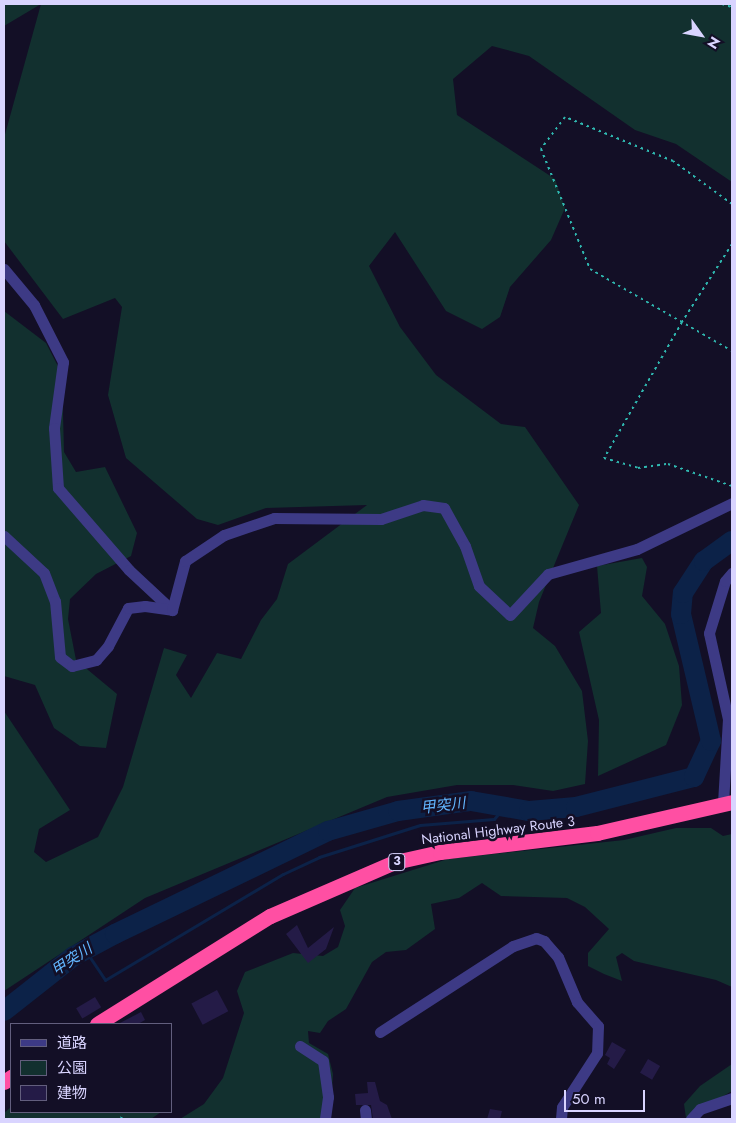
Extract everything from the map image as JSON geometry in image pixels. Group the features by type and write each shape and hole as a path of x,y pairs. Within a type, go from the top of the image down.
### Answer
{"highway":[{"name":"National Highway Route 3","path":"99,1023 270,916 395,862 440,852 597,833 728,802"}],"street":[{"path":"4,269 34,306 63,362 54,428 58,488 129,570 172,610"},
{"path":"172,610 185,561 224,535 274,518 381,519 423,505 444,508 465,546 479,586 510,615 548,574 637,549 732,503"},
{"path":"4,536 44,573 55,601 60,657 72,666 96,660 108,646 128,608 145,606 172,610"},
{"path":"728,802 728,719 709,633 725,581 732,573"},
{"path":"380,1032 512,946 536,938 544,941 558,957 577,1002 598,1026 597,1053 562,1108 561,1119"},
{"path":"300,1046 323,1061 328,1097 325,1119"},
{"path":"692,1119 700,1109 732,1098"}],"path":[{"path":"722,4 732,7"},
{"path":"732,204 673,161 566,117 540,149 590,269 732,351"},
{"path":"732,244 682,322 604,458 638,468 668,464 732,486"}],"green space":[{"path":"4,4 41,4 4,26"},
{"path":"41,4 732,4 732,182 676,144 635,130 529,56 492,46 453,79 457,115 555,179 565,208 551,240 510,287 500,317 482,329 446,311 395,232 369,266 400,327 436,375 501,424 525,427 579,505 539,602 533,628 555,646 582,691 588,741 585,784 553,791 513,785 457,785 387,797 145,898 4,991 4,711 70,810 39,829 34,852 46,862 98,837 123,787 164,648 187,655 176,675 191,698 217,653 241,659 261,620 277,599 288,564 367,505 266,508 218,525 197,519 126,458 108,395 122,307 115,298 63,319 4,241 4,138"},
{"path":"4,311 46,343 62,374 64,452 76,472 105,467 137,533 131,556 96,574 70,599 68,619 76,660 117,694 106,748 80,746 54,728 35,685 4,676"},
{"path":"642,558 647,567 642,596 665,624 679,666 682,705 666,745 598,776 599,720 579,632 601,613 597,566"},
{"path":"676,828 711,828 723,836 732,834 732,987 716,980 634,961 622,953 616,957 622,981 604,974 588,966 588,953 609,929 585,907 567,898 501,896 482,883 459,898 431,904 435,929 406,950 386,952 372,962 346,1009 328,1021 320,1033 308,1031 309,1043 328,1054 333,1074 330,1119 180,1119 204,1104 223,1078 244,1013 237,991 245,972 293,953 323,956 338,947 345,926 340,910 355,888 448,859 624,840"},
{"path":"732,1064 732,1091 686,1118 684,1104 700,1086"},
{"path":"10,1108 10,1113 160,1113 151,1119 4,1119 4,1113"}],"building":[{"path":"297,925 308,948 334,927 326,949 308,963 286,934"},
{"path":"217,990 228,1011 203,1025 191,1004"},
{"path":"95,997 101,1007 82,1019 76,1008"},
{"path":"141,1012 145,1020 140,1023 120,1023"},
{"path":"612,1042 626,1050 614,1069 607,1064 610,1058 605,1055"},
{"path":"648,1059 660,1066 652,1080 640,1073"},
{"path":"367,1082 375,1082 380,1101 387,1105 392,1119 373,1119 371,1105 356,1105 355,1094 368,1093"},
{"path":"490,1109 502,1111 500,1119 487,1119"}],"waterway":[{"name":"甲突川","path":"4,1011 74,956 115,934 328,831 398,811 471,801 529,811 576,807 694,777 711,741 681,614 683,593 704,561 732,541"},
{"path":"85,950 105,980 283,874 319,857 420,825 494,819 505,806"}]}
